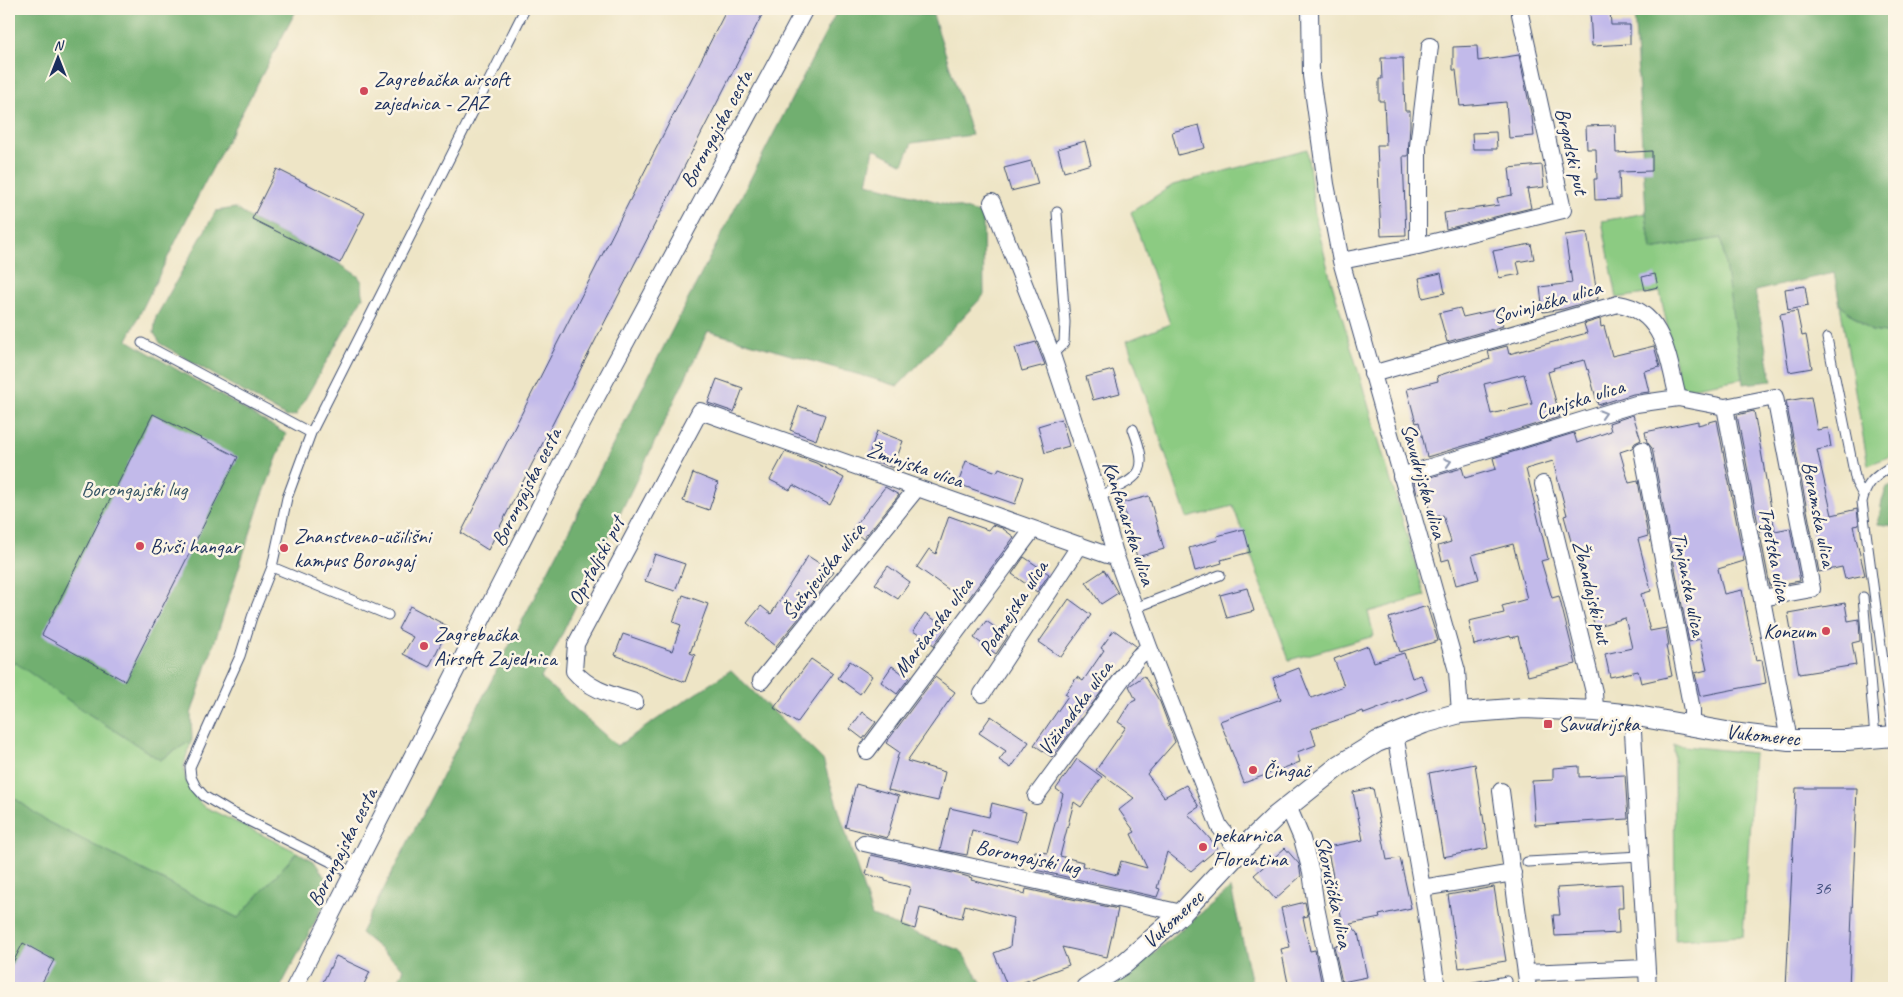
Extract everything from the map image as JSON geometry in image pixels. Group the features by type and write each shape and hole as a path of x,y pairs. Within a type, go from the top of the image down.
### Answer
{"street":[{"name":"Borongajska cesta","path":"294,988 574,439 805,9"},
{"name":"Savudrijska ulica","path":"1310,9 1311,76 1326,184 1341,261 1457,671 1460,713"},
{"name":"Brgodski put","path":"1418,246 1563,210 1520,14"},
{"path":"1341,261 1418,246 1418,146 1430,46"},
{"name":"Kanfanarska ulica","path":"992,202 1052,355 1099,497 1116,557 1135,608 1219,826 1239,852"},
{"name":"Sovinjačka ulica","path":"1372,374 1618,304 1628,305 1639,311 1652,321 1661,335 1678,398"},
{"name":"Cunjska ulica","path":"1401,476 1636,404 1678,398 1725,407 1775,397"},
{"name":"Beramska ulica","path":"1762,598 1812,589 1775,397"},
{"name":"Trgetska ulica","path":"1725,407 1789,740"},
{"name":"Žminjska ulica","path":"700,411 1116,557"},
{"name":"Oprtaljski put","path":"635,702 602,691 583,682 574,671 576,644 700,411"},
{"name":"Tinjanska ulica","path":"1642,450 1692,710 1692,726"},
{"name":"Žbandajski put","path":"1543,484 1594,692 1595,711"},
{"name":"Šušnjevička ulica","path":"761,681 918,488"},
{"name":"Marčanska ulica","path":"868,751 1034,529"},
{"name":"Podmejska ulica","path":"982,694 1080,545"},
{"name":"Vižinadska ulica","path":"1036,796 1138,657 1150,647"},
{"name":"Vukomerec","path":"1086,988 1125,963 1182,913 1239,852 1288,806 1340,765 1377,742 1424,723 1460,713 1524,708 1595,711 1632,715 1732,733 1789,740 1846,740 1887,736"},
{"path":"1632,715 1648,988"},
{"path":"1395,734 1422,888 1437,988"},
{"path":"1500,791 1527,981 1646,968"},
{"name":"Skorušićka ulica","path":"1288,806 1302,839 1311,872 1316,907 1333,988"},
{"name":"Borongajski lug","path":"864,843 1182,913"},
{"path":"1422,888 1513,873"}],"lane":[{"path":"353,873 204,796 196,787 191,777 190,767 240,656 252,617 272,567 286,498 311,433 525,9"},
{"path":"1052,355 1064,343 1065,322 1057,212"},
{"path":"1827,338 1856,482 1863,495"},
{"path":"142,344 311,433"},
{"path":"1099,497 1130,481 1137,475 1142,464 1140,448 1133,429"},
{"path":"1887,736 1862,502 1865,489 1876,476 1894,464"},
{"path":"272,567 388,615"},
{"path":"1135,608 1220,575"},
{"path":"1863,598 1887,736"},
{"path":"1527,862 1641,856"},
{"path":"1469,988 1506,981"}],"green space":[{"name":"Borongajski lug","path":"9,9 297,9 201,190 127,340 286,434 260,503 191,714 192,740 160,760 78,707 16,663 9,664"},
{"path":"1634,9 1894,9 1894,334 1872,331 1840,305 1834,273 1755,291 1772,381 1743,384 1721,238 1651,250 1646,213"},
{"path":"837,11 933,15 972,135 912,143 903,164 874,149 867,183 983,214 984,295 898,386 708,331 541,678 617,746 731,670 823,760 872,916 961,951 985,988 395,988 404,969 361,933"},
{"path":"1307,149 1315,215 1329,273 1425,596 1368,612 1374,636 1289,660 1233,506 1187,518 1127,341 1170,324 1131,212 1173,185"},
{"path":"235,208 252,219 335,261 358,276 362,282 363,297 296,415 287,417 161,344 154,333 156,317 216,211"},
{"path":"1646,213 1651,250 1721,238 1745,378 1684,389 1680,387 1660,292 1617,298 1602,221"},
{"path":"1840,305 1871,331 1894,334 1894,455 1868,465"},
{"path":"1894,484 1894,526 1878,524 1882,500 1887,487"},
{"path":"16,662 78,707 160,760 192,740 185,760 185,778 196,798 203,806 297,852 238,918 46,821 9,794 9,664"},
{"path":"1674,745 1754,753 1743,936 1675,940"},
{"path":"9,794 46,821 238,918 297,852 314,861 326,879 327,899 280,988 9,988"},
{"path":"1231,888 1253,988 1110,988 1120,981"}],"building":[{"path":"727,9 765,9 488,550 461,533"},
{"path":"1610,10 1611,25 1630,25 1630,44 1592,46 1590,11"},
{"path":"1477,46 1478,61 1519,55 1534,136 1509,138 1506,102 1460,106 1456,70 1453,70 1453,47"},
{"path":"1381,58 1403,58 1405,111 1410,111 1408,156 1403,156 1406,235 1381,236 1377,145 1386,145 1384,101 1379,101 1379,79 1382,79"},
{"path":"1199,125 1205,148 1178,155 1172,132"},
{"path":"1615,125 1616,153 1652,151 1652,171 1619,172 1620,199 1595,200 1594,179 1597,179 1596,149 1587,149 1586,126"},
{"path":"1496,132 1497,149 1473,149 1472,133"},
{"path":"1085,141 1091,164 1064,172 1058,149"},
{"path":"1031,161 1038,184 1011,191 1004,168"},
{"path":"1542,165 1544,187 1527,189 1531,208 1446,229 1444,213 1499,205 1497,198 1512,195 1509,168"},
{"path":"277,169 365,213 340,263 252,219"},
{"path":"1587,232 1598,299 1563,309 1543,312 1540,287 1572,283 1565,235"},
{"path":"1531,244 1534,259 1517,262 1520,274 1499,278 1493,251"},
{"path":"1441,273 1445,293 1423,298 1419,278"},
{"path":"1655,274 1658,287 1645,290 1642,277"},
{"path":"1805,286 1808,306 1788,310 1785,289"},
{"path":"1460,308 1463,317 1499,309 1503,326 1447,342 1439,313"},
{"path":"1797,311 1802,336 1806,335 1812,368 1789,372 1780,314"},
{"path":"1600,319 1601,327 1604,326 1612,356 1654,346 1660,367 1644,371 1649,392 1633,394 1598,405 1584,360 1553,368 1554,370 1548,372 1560,417 1427,457 1419,422 1416,423 1407,389 1438,381 1437,376 1490,359 1488,351 1507,346 1509,354 1587,333 1584,324","holes":["1524,374 1532,404 1491,414 1484,384"]},
{"path":"1036,342 1045,365 1022,371 1015,348"},
{"path":"1113,370 1120,393 1093,400 1086,377"},
{"path":"717,379 743,388 734,412 708,403"},
{"path":"1811,397 1817,430 1828,428 1831,447 1817,450 1832,515 1857,509 1859,525 1853,526 1865,575 1845,579 1842,567 1819,572 1786,401"},
{"path":"799,406 825,415 816,440 790,430"},
{"path":"1754,411 1775,531 1790,528 1800,581 1770,586 1737,415"},
{"name":"Bivši hangar","path":"153,414 238,457 125,681 42,635"},
{"path":"1633,415 1641,440 1635,443 1632,448 1620,452 1629,483 1638,481 1648,536 1638,539 1651,591 1641,594 1650,631 1666,628 1669,646 1666,646 1672,676 1641,683 1638,671 1610,677 1605,654 1632,648 1625,618 1595,627 1564,516 1567,515 1553,461 1526,469 1548,559 1541,561 1552,598 1559,596 1576,664 1528,676 1518,636 1511,638 1510,636 1474,645 1469,621 1504,613 1502,606 1527,599 1513,544 1472,555 1479,579 1456,585 1449,559 1442,561 1438,546 1451,542 1443,515 1432,518 1424,491 1417,494 1414,482 1462,468 1465,478 1496,469 1493,458 1574,433 1577,443 1611,431 1609,423"},
{"path":"1061,419 1069,446 1045,453 1038,426"},
{"path":"1717,420 1744,561 1718,569 1724,594 1742,590 1756,661 1762,660 1766,683 1700,696 1695,673 1707,670 1700,639 1689,642 1652,448 1647,442 1645,432 1698,421 1698,425"},
{"path":"877,431 903,441 893,468 868,458"},
{"path":"785,452 816,463 844,478 830,505 793,485 790,490 770,480"},
{"path":"966,461 997,472 999,468 1024,477 1015,504 958,484"},
{"path":"693,473 718,483 709,510 683,501"},
{"path":"885,487 899,495 863,539 852,530"},
{"path":"1149,496 1164,549 1137,557 1122,503"},
{"path":"949,516 988,530 992,525 1002,528 1014,537 966,602 917,567 929,549 936,554"},
{"path":"1244,529 1250,552 1221,560 1222,563 1195,571 1189,548 1218,540 1217,536"},
{"path":"655,554 685,564 675,591 645,581"},
{"path":"808,556 833,572 819,594 776,646 747,623 761,606 771,614"},
{"path":"1024,557 1049,574 1037,592 1012,574"},
{"path":"888,566 910,582 898,599 875,584"},
{"path":"1104,570 1118,593 1101,604 1086,582"},
{"path":"1247,588 1254,611 1227,618 1220,595"},
{"path":"683,595 708,604 690,653 695,655 685,682 615,655 623,634 672,651 681,625 673,622"},
{"path":"1069,599 1091,615 1061,657 1039,642"},
{"name":"Konzum","path":"1845,603 1848,621 1859,619 1860,641 1852,643 1856,665 1799,674 1788,613"},
{"name":"Zagrebačka Airsoft Zajednica","path":"410,606 449,627 429,667 403,654 413,637 398,629"},
{"path":"1427,606 1438,641 1400,652 1389,618"},
{"path":"925,613 946,628 934,645 913,631"},
{"path":"986,621 1008,636 996,654 974,638"},
{"path":"1114,630 1136,646 1052,757 1034,745 1068,696 1065,694 1077,677 1083,681 1104,650 1101,648"},
{"path":"1368,646 1374,662 1404,653 1412,678 1421,675 1427,690 1364,714 1363,711 1311,729 1316,745 1297,752 1300,762 1244,783 1220,721 1281,699 1273,678 1299,668 1311,698 1344,686 1334,659"},
{"path":"811,659 833,674 797,723 774,708"},
{"path":"850,661 872,676 860,694 838,678"},
{"path":"892,666 909,678 897,694 881,682"},
{"path":"1144,676 1160,702 1175,742 1147,774 1164,797 1186,785 1199,807 1188,814 1218,848 1191,871 1167,852 1157,888 1160,889 1157,897 1031,869 1035,851 1047,853 1063,794 1056,789 1077,759 1102,777 1081,807 1074,802 1060,856 1083,862 1082,866 1117,875 1121,861 1147,868 1131,834 1135,832 1119,810 1134,798 1096,770 1126,727 1118,722 1130,703 1136,700 1129,686"},
{"path":"935,677 955,692 907,761 945,772 938,801 888,790 899,752 886,743"},
{"path":"862,712 876,722 863,739 850,729"},
{"path":"991,716 1029,742 1011,768 999,760 1006,751 979,733"},
{"path":"1475,764 1488,848 1443,857 1429,773"},
{"path":"1579,766 1579,777 1625,775 1628,819 1535,825 1532,781 1553,780 1553,768"},
{"path":"856,784 899,796 887,838 845,827"},
{"path":"1373,788 1387,860 1400,858 1411,908 1379,915 1380,918 1350,924 1358,933 1367,977 1342,982 1334,946 1347,944 1327,847 1363,840 1353,792"},
{"path":"1796,788 1857,788 1849,988 1786,988"},
{"path":"992,803 1026,812 1018,842 972,830 967,855 940,850 950,808 989,817"},
{"path":"1285,848 1299,864 1301,876 1275,899 1254,875"},
{"path":"871,855 962,875 972,878 971,880 1025,894 1026,889 1118,909 1107,957 1062,947 1069,965 1008,988 994,953 1010,947 1013,918 965,905 962,918 920,908 915,929 902,925 910,887 866,874"},
{"path":"1622,884 1623,908 1618,908 1619,933 1555,936 1553,915 1560,915 1557,888"},
{"path":"1494,887 1506,961 1459,968 1448,895"},
{"path":"1305,902 1308,916 1303,917 1310,951 1315,950 1322,986 1318,988 1289,988 1281,949 1290,947 1281,908"},
{"path":"23,943 54,960 39,988 9,988 9,970"},
{"path":"336,956 370,972 362,988 320,988"}],"place":[{"name":"Zagrebačka airsoft zajednica - ZAZ","path":"364,91"},
{"name":"Bivši hangar","path":"140,546"},
{"name":"Znanstveno-učilišni kampus Borongaj","path":"284,548"},
{"name":"Konzum","path":"1826,631"},
{"name":"Zagrebačka Airsoft Zajednica","path":"424,646"},
{"name":"Savudrijska","path":"1548,724"},
{"name":"Čingač","path":"1253,770"},
{"name":"pekarnica Florentina","path":"1203,847"}]}
